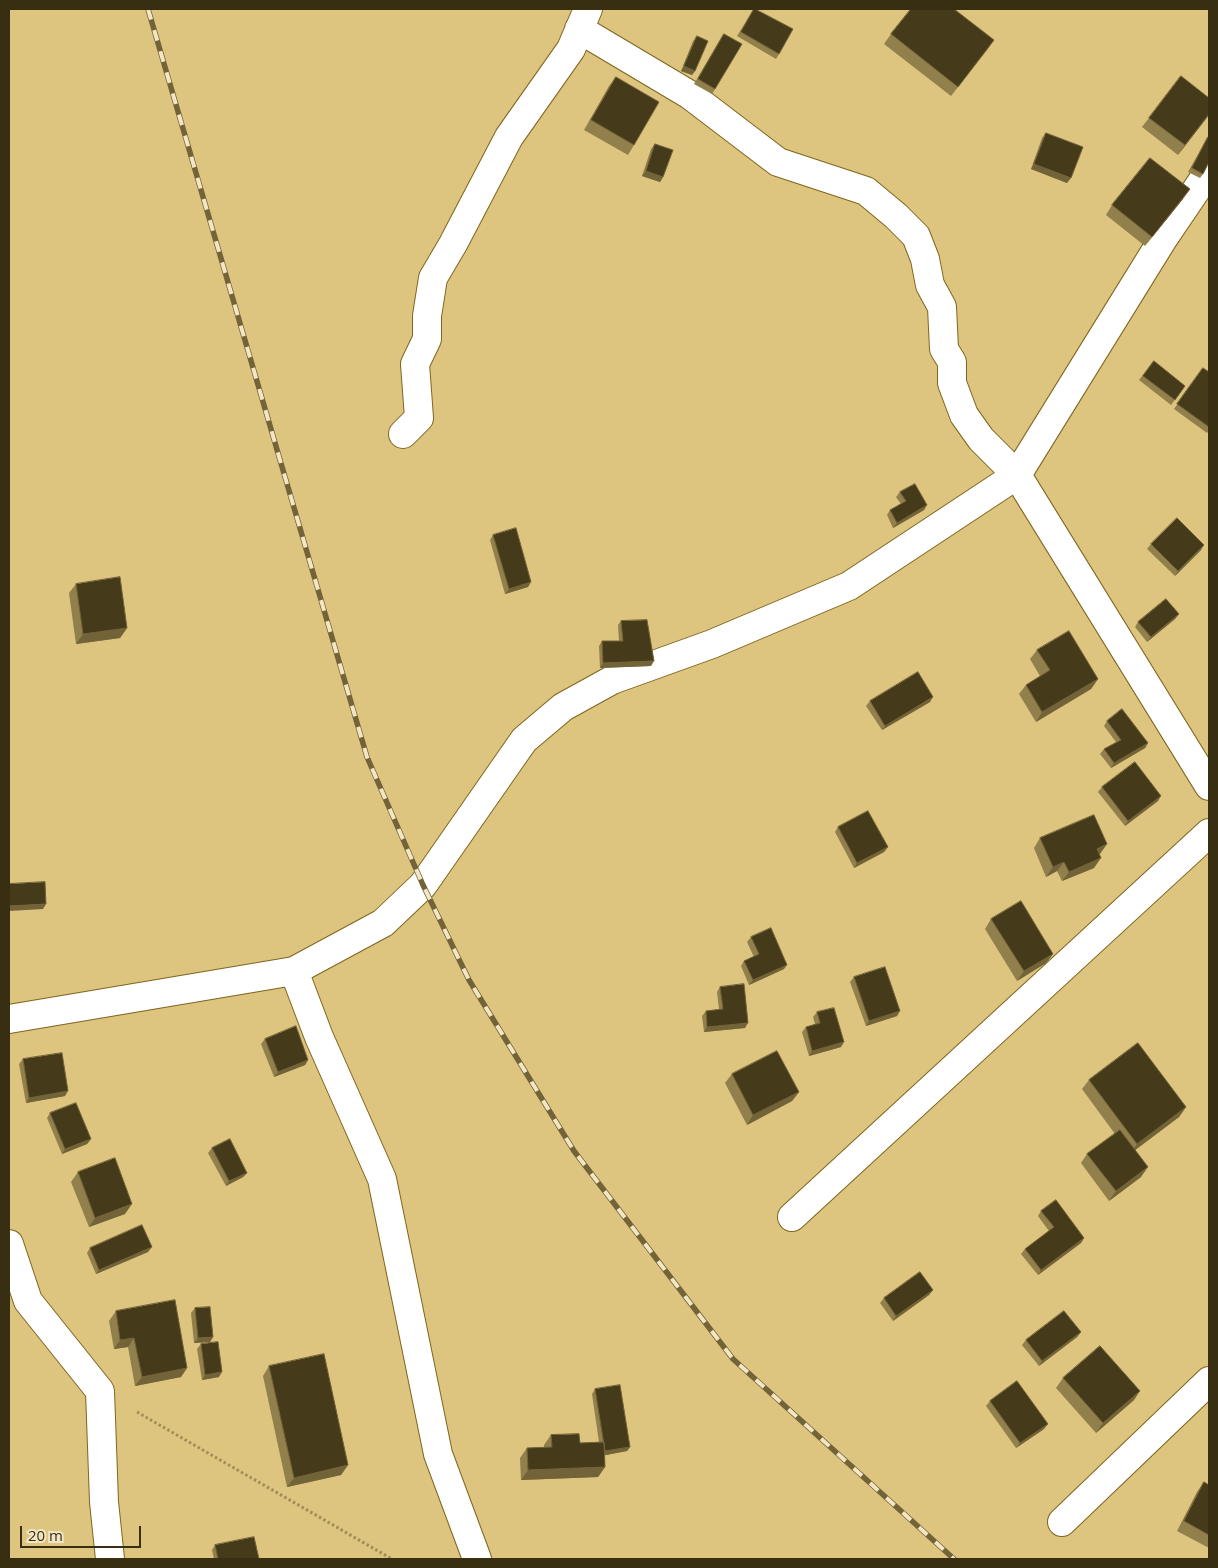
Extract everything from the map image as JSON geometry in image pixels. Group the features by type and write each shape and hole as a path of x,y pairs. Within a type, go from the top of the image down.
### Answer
{"street":[{"path":"403,434 419,418 415,364 426,339 426,316 432,278 453,244 509,137 571,48 584,19 690,95 778,162 866,191 916,236 930,285 942,307 944,349 952,362 952,383 964,415 981,439 1017,475 1209,786"},
{"path":"9,1020 294,972 383,923 423,885 524,740 563,707 612,680 712,644 849,586 1017,475 1163,239 1209,171"},
{"path":"792,1216 1209,833"},
{"path":"294,972 319,1038 382,1179 438,1454 476,1559"},
{"path":"9,1244 28,1301 100,1391 104,1502 110,1559"},
{"path":"1062,1522 1206,1390"}],"path":[{"path":"100,1391 392,1559"}],"building":[{"path":"754,9 793,29 779,54 741,32"},
{"path":"911,9 954,9 994,40 958,87 891,34"},
{"path":"724,34 742,44 715,89 698,79"},
{"path":"697,36 708,41 695,71 684,66"},
{"path":"1181,76 1209,98 1209,114 1185,145 1149,118"},
{"path":"616,77 659,102 634,145 591,120"},
{"path":"1046,133 1083,147 1071,178 1034,164"},
{"path":"1208,137 1209,162 1203,174 1192,168"},
{"path":"655,144 673,150 663,177 646,171"},
{"path":"1150,158 1190,189 1152,237 1112,205"},
{"path":"1154,361 1185,386 1175,400 1143,376"},
{"path":"1203,368 1209,372 1209,427 1177,404"},
{"path":"915,484 927,505 897,523 890,510 906,501 900,492"},
{"path":"1177,518 1204,545 1178,571 1151,544"},
{"path":"516,528 531,582 509,589 493,535"},
{"path":"120,577 127,628 83,634 76,584"},
{"path":"1166,599 1179,614 1151,637 1138,622"},
{"path":"647,620 654,661 603,663 602,641 623,641 621,621"},
{"path":"1069,631 1098,679 1042,712 1026,685 1050,670 1037,650"},
{"path":"918,672 933,697 885,726 870,701"},
{"path":"1122,709 1148,743 1114,763 1104,749 1121,740 1107,721"},
{"path":"1135,762 1161,796 1128,821 1102,787"},
{"path":"868,811 888,847 857,863 838,827"},
{"path":"1094,815 1107,844 1097,849 1101,858 1069,872 1064,862 1053,867 1040,838"},
{"path":"45,882 46,904 9,906 9,884"},
{"path":"1021,901 1053,954 1024,971 991,919"},
{"path":"771,928 787,965 753,980 744,961 759,954 751,937"},
{"path":"885,967 900,1011 869,1021 854,977"},
{"path":"744,984 748,1023 707,1027 706,1011 723,1009 720,987"},
{"path":"834,1008 844,1042 812,1051 806,1027 820,1023 817,1012"},
{"path":"296,1026 308,1060 278,1072 265,1039"},
{"path":"1138,1043 1186,1107 1137,1144 1089,1080"},
{"path":"777,1051 799,1092 753,1115 732,1074"},
{"path":"62,1053 68,1091 29,1098 23,1059"},
{"path":"76,1103 91,1139 65,1149 50,1113"},
{"path":"1120,1130 1148,1167 1116,1191 1087,1154"},
{"path":"230,1139 247,1173 229,1181 212,1148"},
{"path":"115,1158 132,1204 95,1218 78,1172"},
{"path":"1056,1200 1084,1238 1041,1270 1025,1249 1054,1227 1041,1211"},
{"path":"142,1225 152,1247 99,1270 90,1248"},
{"path":"920,1272 933,1290 896,1316 884,1298"},
{"path":"175,1300 187,1368 142,1377 134,1338 120,1340 116,1311"},
{"path":"210,1307 213,1337 198,1338 195,1308"},
{"path":"1064,1311 1081,1332 1042,1361 1026,1340"},
{"path":"218,1342 222,1372 205,1375 201,1344"},
{"path":"1100,1346 1140,1391 1103,1423 1063,1378"},
{"path":"324,1354 348,1465 294,1478 269,1366"},
{"path":"1017,1381 1048,1424 1020,1443 990,1401"},
{"path":"620,1385 630,1447 605,1451 595,1389"},
{"path":"579,1434 580,1443 604,1442 605,1467 528,1470 527,1448 552,1447 551,1435"},
{"path":"1204,1482 1209,1485 1209,1535 1184,1521"},
{"path":"254,1537 259,1559 218,1559 215,1545"}],"railway":[{"path":"148,9 367,757 423,885 469,980 574,1151 733,1359 954,1559"}]}
